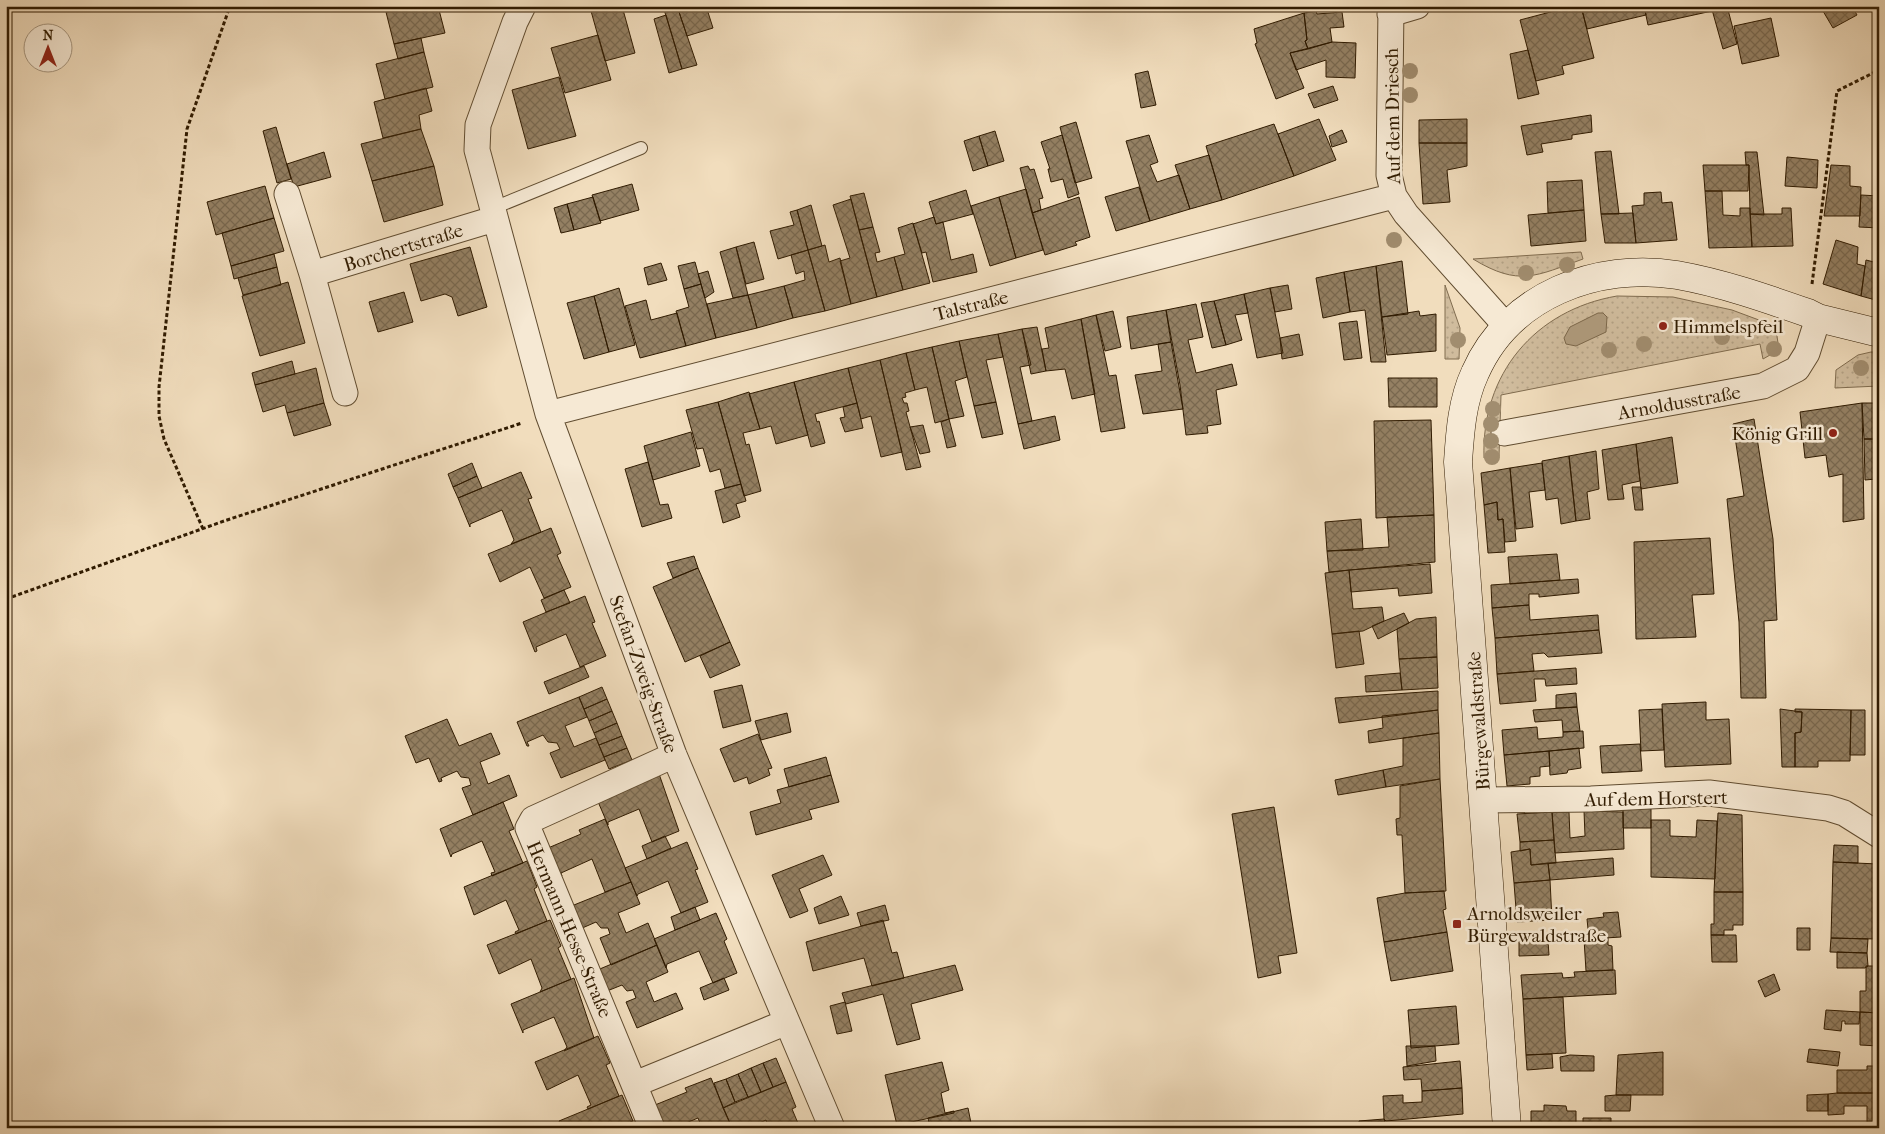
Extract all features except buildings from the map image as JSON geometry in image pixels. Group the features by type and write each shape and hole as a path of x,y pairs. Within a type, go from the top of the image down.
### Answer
{"main road":[{"path":"1506,326 1529,307 1559,288 1590,277 1614,272 1676,275 1740,290 1813,315 1879,333"},
{"name":"Bürgewaldstraße","path":"1506,326 1486,352 1475,374 1461,421 1458,462 1507,1128"}],"street":[{"name":"Stefan-Zweig-Straße","path":"523,6 515,22 478,124 477,150 548,414 674,755 832,1128"},
{"name":"Auf dem Driesch","path":"1417,6 1391,10 1389,175 1394,196 1406,214 1506,326"},
{"path":"287,194 312,274 345,393"},
{"name":"Talstraße","path":"548,414 1394,196"},
{"name":"Borchertstraße","path":"312,274 493,214"},
{"name":"Arnoldusstraße","path":"1504,433 1762,386 1796,369 1807,353 1813,315"},
{"name":"Hermann-Hesse-Straße","path":"652,1128 528,828 533,819 674,755"},
{"name":"Auf dem Horstert","path":"1484,800 1591,799 1709,793 1828,808 1844,814 1879,835"},
{"path":"635,1084 787,1022"}],"lane":[{"path":"493,214 642,148"}],"path":[{"path":"203,529 164,439 159,416 159,387 188,129 230,6"},
{"path":"1813,315 1837,92 1879,70"},
{"path":"6,599 203,529 548,414"}],"shaded area":[{"path":"1581,252 1583,259 1540,274 1528,276 1503,273 1473,259"},
{"path":"1445,285 1460,328 1459,359 1445,359"},
{"path":"1617,296 1673,297 1732,310 1767,323 1777,336 1778,343 1770,355 1763,359 1760,344 1501,395 1499,456 1484,458 1485,427 1492,399 1503,374 1519,351 1538,331 1561,315 1588,304"},
{"path":"1598,313 1603,313 1607,317 1606,332 1576,346 1566,344 1564,338 1570,327"},
{"path":"1879,352 1879,386 1835,388 1836,370 1858,355"}],"place":[{"name":"Himmelspfeil","path":"1663,326"},
{"name":"König Grill","path":"1833,433"},
{"name":"Arnoldsweiler Bürgewaldstraße","path":"1457,924"}]}
